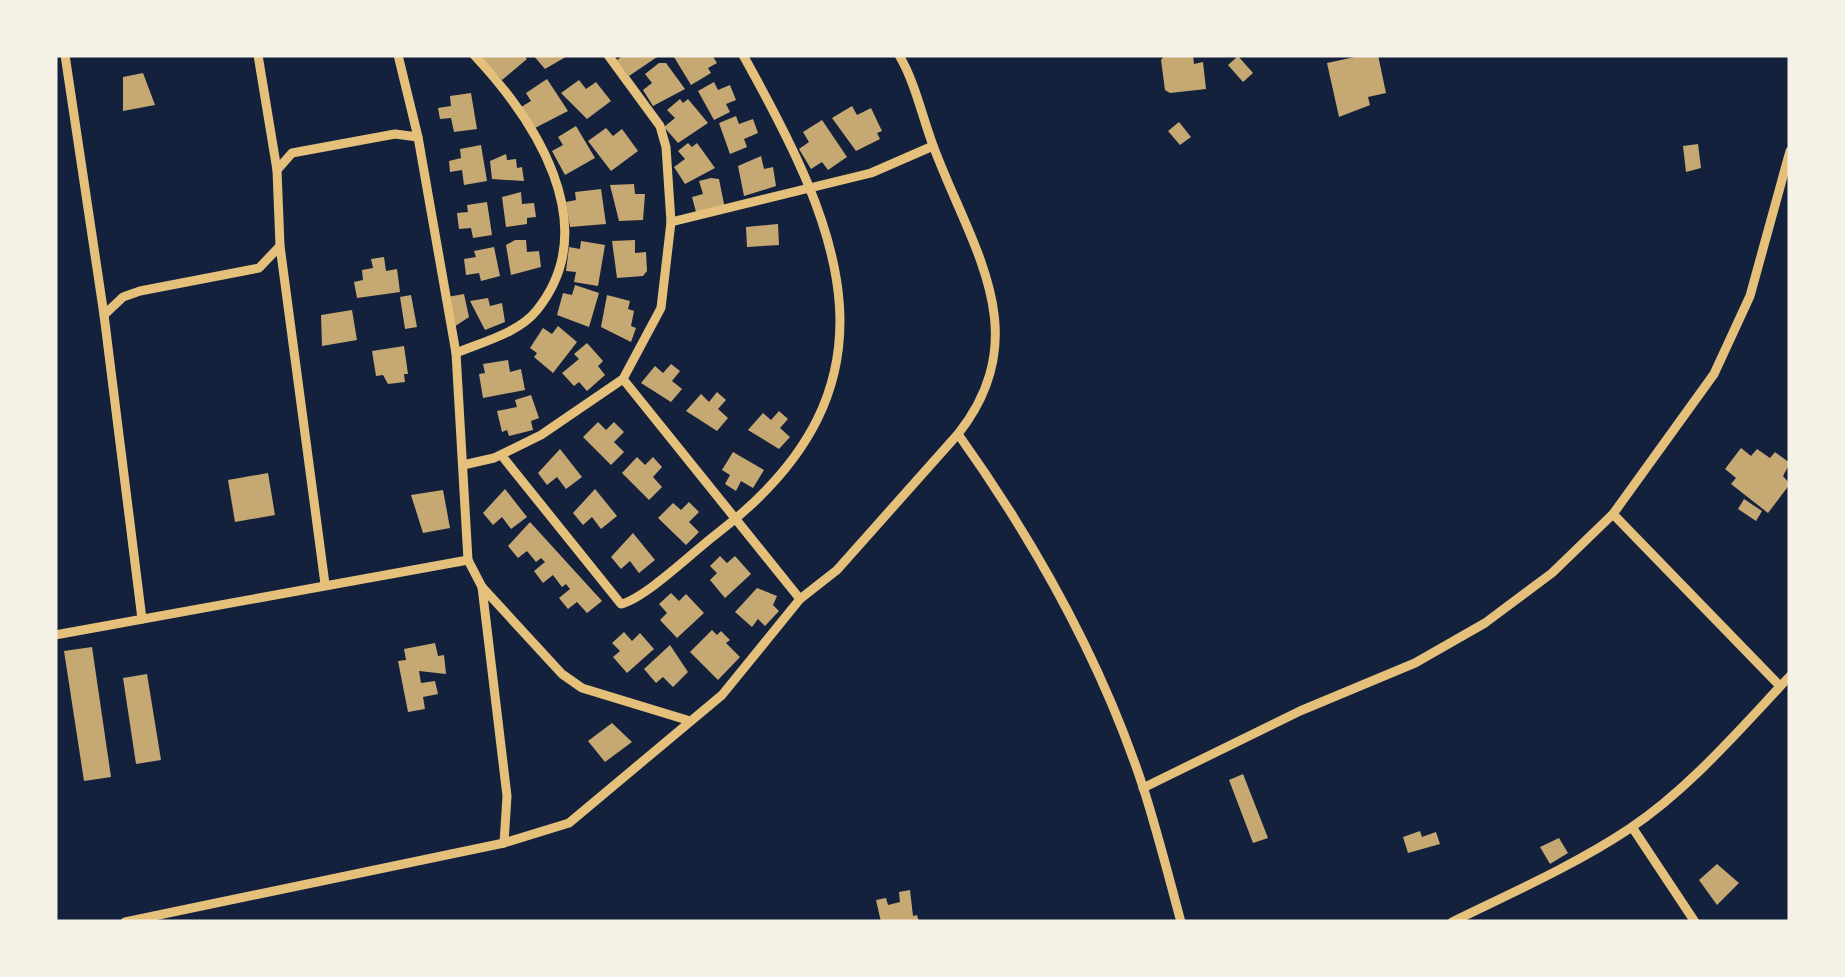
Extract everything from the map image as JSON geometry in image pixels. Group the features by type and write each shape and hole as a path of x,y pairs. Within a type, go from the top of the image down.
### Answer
{"street":[{"path":"65,55 104,315 142,619"},
{"path":"258,55 277,170 280,246 325,584"},
{"path":"398,55 418,137 456,354 468,560 482,588 562,674 582,688 687,720"},
{"path":"456,354 512,330 536,311 552,283 566,235 556,176 544,149 502,85 474,55"},
{"path":"462,464 502,456 562,422 623,379 661,308 670,222 666,147 660,126 608,55"},
{"path":"502,456 621,604 734,520 812,431 830,394 839,290 812,188 743,55"},
{"path":"125,922 504,843 569,823 732,684 800,599 837,570 958,434 981,405 992,381 994,311 986,274 933,146 919,97 899,55"},
{"path":"277,170 292,153 395,134 418,137"},
{"path":"670,222 871,173 933,146"},
{"path":"1143,788 1300,710 1415,663 1486,623 1552,573 1613,514 1714,374 1750,296 1790,151"},
{"path":"104,315 122,297 140,291 259,268 280,246"},
{"path":"623,379 800,599"},
{"path":"958,434 1047,575 1084,646 1143,788 1181,922"},
{"path":"1613,514 1780,686"},
{"path":"55,635 468,560"},
{"path":"482,588 507,796 504,843"},
{"path":"1452,922 1582,857 1632,827 1700,770 1790,676"},
{"path":"1632,827 1695,922"}],"building":[{"path":"523,55 527,59 502,80 481,58"},
{"path":"533,55 569,55 545,69"},
{"path":"624,55 660,55 629,76 617,60"},
{"path":"712,55 717,63 708,68 711,73 691,85 674,57"},
{"path":"1165,55 1193,55 1194,64 1203,62 1206,89 1170,93 1165,90 1161,60"},
{"path":"1378,55 1386,93 1368,97 1370,105 1339,117 1327,63"},
{"path":"1238,56 1253,73 1243,82 1228,65"},
{"path":"659,63 666,63 685,89 653,106 643,90 652,83 645,74"},
{"path":"143,73 155,105 123,111 123,77"},
{"path":"547,79 568,111 533,129 521,107 531,101 526,93"},
{"path":"579,80 586,89 596,82 611,101 587,119 561,93"},
{"path":"714,82 718,90 730,85 736,100 726,104 730,112 714,120 698,91"},
{"path":"471,93 477,129 454,132 451,118 440,119 438,108 451,106 450,96"},
{"path":"680,99 683,103 688,99 708,123 678,143 664,127 675,118 667,110"},
{"path":"852,106 857,115 871,108 882,131 877,133 880,139 856,151 832,118"},
{"path":"736,116 739,124 753,119 758,133 744,139 747,147 730,154 719,123"},
{"path":"822,120 847,157 828,170 822,162 811,169 799,149 809,142 803,132"},
{"path":"1179,122 1191,137 1180,145 1168,131"},
{"path":"576,126 595,158 565,175 552,151 563,145 558,137"},
{"path":"606,128 613,136 622,129 638,151 611,171 588,141"},
{"path":"688,143 692,147 697,143 715,168 685,184 674,167 685,159 678,151"},
{"path":"1698,144 1701,168 1686,172 1683,146"},
{"path":"481,145 487,181 464,185 462,170 450,172 449,161 461,158 460,149"},
{"path":"506,154 507,160 516,159 517,168 522,167 524,181 492,179 490,161"},
{"path":"761,156 764,169 773,167 776,186 744,196 738,166"},
{"path":"719,179 725,209 696,212 692,197 703,194 699,181"},
{"path":"634,184 635,194 645,194 643,220 619,221 610,185"},
{"path":"601,189 606,224 570,227 566,202 576,200 575,192"},
{"path":"521,192 522,204 534,203 536,217 527,218 527,224 506,227 502,197"},
{"path":"487,202 492,235 473,238 471,228 459,229 457,213 468,212 467,205"},
{"path":"778,224 779,245 747,247 746,227"},
{"path":"526,240 527,252 539,251 541,267 511,275 506,245"},
{"path":"635,240 635,253 646,252 647,271 643,276 617,278 612,241"},
{"path":"581,241 605,245 598,286 574,282 576,272 566,271 569,247 580,249"},
{"path":"494,247 500,276 481,281 479,273 466,275 464,259 476,257 474,251"},
{"path":"384,257 386,271 397,269 400,292 357,298 354,282 363,280 362,270 373,268 371,259"},
{"path":"575,285 599,293 589,327 557,315 563,293 572,295"},
{"path":"464,294 469,317 454,327 447,297"},
{"path":"411,295 417,327 405,329 400,297"},
{"path":"607,295 630,301 628,309 634,311 631,326 636,328 631,342 601,327"},
{"path":"488,298 490,306 502,303 505,322 485,330 470,301"},
{"path":"352,310 357,340 322,346 321,315"},
{"path":"558,326 577,342 553,373 534,357 537,353 530,348 543,328 552,334"},
{"path":"587,343 603,361 598,366 605,375 587,391 579,382 574,386 562,373 579,359 574,354"},
{"path":"404,346 408,374 404,374 405,382 388,384 383,375 376,376 372,351"},
{"path":"508,360 510,372 521,369 525,390 483,398 479,374 485,373 483,364"},
{"path":"671,364 680,371 672,381 682,389 671,402 641,383 655,366 663,373"},
{"path":"717,392 726,400 718,409 728,418 717,431 686,411 701,394 709,402"},
{"path":"531,395 539,418 531,421 533,430 509,436 507,430 502,432 497,411 517,407 515,400"},
{"path":"779,411 788,419 780,428 790,437 779,449 748,430 763,413 771,420"},
{"path":"598,422 606,430 614,422 624,432 614,442 624,452 611,465 583,437"},
{"path":"1741,448 1751,456 1757,449 1770,458 1775,452 1790,463 1783,476 1790,484 1768,513 1731,484 1736,478 1725,469"},
{"path":"560,449 582,477 566,489 557,477 547,485 538,473"},
{"path":"733,452 764,470 753,488 741,481 736,491 725,484 730,475 722,470"},
{"path":"637,457 645,465 653,457 662,467 653,477 662,487 649,500 622,473"},
{"path":"268,473 275,515 235,522 228,480"},
{"path":"505,489 527,517 511,529 502,517 493,525 483,513"},
{"path":"595,489 617,516 601,529 592,517 583,525 573,513"},
{"path":"443,490 450,528 423,533 411,495"},
{"path":"1744,499 1762,511 1756,521 1738,509"},
{"path":"689,502 699,512 689,522 699,532 686,545 658,518 673,503 681,510"},
{"path":"530,522 602,601 587,613 577,602 568,609 559,598 570,589 566,584 562,587 553,575 543,583 534,571 545,562 541,558 536,562 527,551 518,558 508,546"},
{"path":"633,533 655,560 639,573 630,561 621,569 611,557"},
{"path":"720,556 727,563 735,556 751,574 725,598 710,580 717,573 710,566"},
{"path":"757,588 777,596 773,605 779,611 765,626 758,619 752,627 735,612"},
{"path":"671,593 679,601 686,594 704,613 677,638 660,620 667,613 659,604"},
{"path":"712,630 717,635 721,631 730,640 726,643 740,657 718,680 690,652"},
{"path":"624,632 632,641 640,633 654,649 627,673 613,657 620,651 612,643"},
{"path":"435,643 438,656 444,655 446,674 419,671 421,683 435,681 438,694 423,697 425,709 408,712 398,661 406,660 404,649"},
{"path":"670,645 688,672 673,687 663,677 656,683 644,669"},
{"path":"92,647 111,777 84,781 64,651"},
{"path":"147,674 161,760 136,764 123,678"},
{"path":"612,723 632,742 605,762 588,741"},
{"path":"1243,774 1268,838 1253,843 1229,780"},
{"path":"1420,831 1422,837 1436,832 1440,844 1408,853 1403,837"},
{"path":"1559,838 1568,853 1550,864 1540,847"},
{"path":"1717,864 1739,883 1717,905 1699,880"},
{"path":"910,890 913,916 917,915 919,922 881,922 876,900 886,898 888,905 900,902 899,892"}]}
